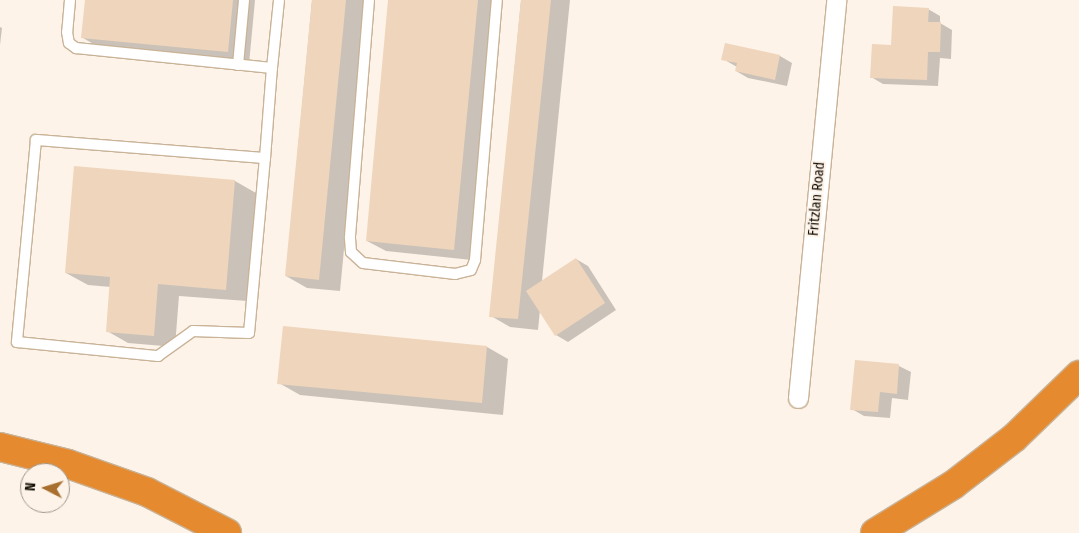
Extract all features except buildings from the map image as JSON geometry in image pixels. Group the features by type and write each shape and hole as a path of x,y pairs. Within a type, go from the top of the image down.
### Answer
{"highway":[{"path":"876,533 909,514 961,479 1015,437 1079,375"},
{"path":"0,447 68,464 147,492 227,533"}],"street":[{"name":"Fritzlan Road","path":"798,398 836,0"}],"lane":[{"path":"70,0 67,32 69,43 76,48 272,68"},
{"path":"238,65 244,0"},
{"path":"264,158 36,140 17,342 158,356 193,331 249,333 279,0"},
{"path":"369,0 350,238 352,252 363,263 454,274 471,270 475,260 496,0"}]}
